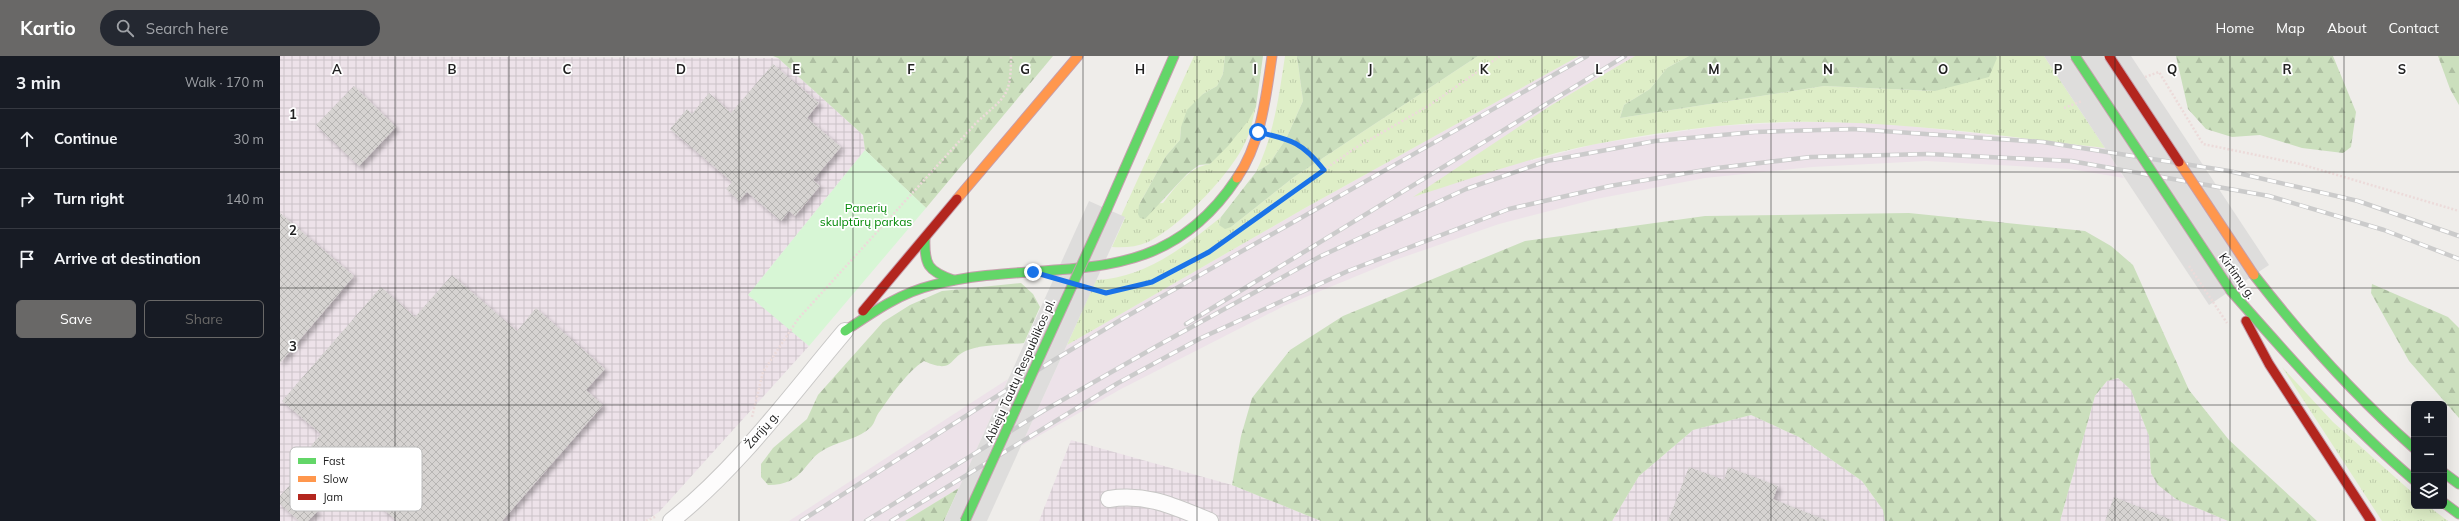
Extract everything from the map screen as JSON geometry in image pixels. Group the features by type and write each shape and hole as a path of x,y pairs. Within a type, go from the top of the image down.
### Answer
{"highway":[{"path":"845,331 1078,56"},
{"name":"Abiejų Tautų Respublikos pl.","path":"965,521 1107,209 1174,56"},
{"path":"845,331 895,299 918,289 953,280 1109,265 1137,258 1160,249 1202,221 1220,203 1243,169 1258,132 1272,56"},
{"name":"Kirtimų g.","path":"2075,56 2233,294 2356,428 2411,477"},
{"name":"Kirtimų g.","path":"2109,56 2254,275 2305,340 2334,371 2411,445"},
{"path":"925,238 924,259 929,268 937,274 953,280"},
{"path":"2233,294 2252,334 2269,364 2372,521"},
{"path":"2447,475 2459,484"},
{"path":"2447,505 2459,514"}],"street":[{"name":"Žarijų g.","path":"665,518 690,506 751,443 845,331"},
{"path":"1109,499 1128,496 1147,498 1210,521"}],"path":[{"path":"750,423 763,372 798,319 976,123 1002,100 1008,90 1011,80 1011,56"},
{"path":"1084,287 1106,293 1152,282 1209,252 1357,147 1430,105 1500,56"},
{"path":"2144,78 2159,72 2203,144 2300,164 2459,210"},
{"path":"2064,108 2086,100"},
{"path":"1258,132 1297,142 1309,151 1324,170"},
{"path":"646,521 665,518"}],"shaded area":[{"path":"280,56 778,58 863,135 865,150 749,294 809,346 659,512 645,521 280,521"},
{"path":"1579,56 1635,56 1550,106 1531,161 1595,144 1718,126 1799,122 1883,123 2105,148 2124,178 2070,169 1926,161 1812,167 1705,178 1596,199 1499,224 1398,259 1284,306 1121,389 1021,446 1067,345 1305,208"},
{"path":"2118,378 2131,390 2149,436 2151,473 2176,499 2228,521 2060,521 2095,396 2107,381"},
{"path":"1008,379 959,488 905,521 789,521"},
{"path":"1751,415 1799,437 1862,481 1883,510 1885,521 1612,521 1639,476 1693,430"},
{"path":"1071,440 1232,485 1321,521 1039,521"}],"green space":[{"path":"773,56 1053,56 926,208 865,150 863,135 778,58"},
{"path":"1194,56 1225,56 1223,74 1217,86 1203,94 1181,127 1180,140 1166,156 1139,205 1163,203 1189,173 1202,166 1210,164 1256,107 1248,136 1232,165 1219,181 1191,211 1176,224 1144,244 1130,247 1112,247 1125,218 1121,216"},
{"path":"1225,56 1263,56 1256,107 1248,121 1228,146 1210,164 1199,165 1187,174 1145,219 1140,218 1138,214 1139,205 1166,156 1180,140 1181,127 1187,110 1203,94 1217,86 1223,74"},
{"path":"1285,56 1297,56 1303,101 1286,139 1269,164 1256,172 1272,130"},
{"path":"1297,56 1478,56 1294,177 1231,227 1225,229 1219,225 1221,217 1256,172 1269,164 1286,139 1303,101"},
{"path":"1478,56 1579,56 1305,208 1067,345 1096,280 1131,274 1163,259 1178,250 1221,217 1219,225 1231,227 1294,177"},
{"path":"1635,56 1689,56 1667,68 1650,89 1624,105 1620,118 1824,86 1935,91 1997,58 1996,56 2044,56 2105,148 1912,126 1863,123 1766,123 1718,126 1672,131 1573,149 1504,168 1413,197 1550,106"},
{"path":"1689,56 1996,56 1997,58 1989,77 1935,91 1824,86 1620,118 1624,105 1650,89 1667,68"},
{"path":"2176,56 2333,56 2356,112 2351,147 2343,153 2302,148 2260,135 2232,137 2206,129 2188,109"},
{"path":"2438,56 2459,56 2459,105 2450,89"},
{"name":"Panerių skulptūrų parkas","path":"865,150 926,208 809,346 748,295"},
{"path":"1909,213 2085,231 2111,246 2133,265 2189,390 2229,440 2317,521 2228,521 2176,499 2158,485 2151,473 2149,436 2131,390 2118,378 2107,381 2095,396 2060,521 1885,521 1883,510 1862,481 1799,437 1751,415 1693,430 1639,476 1612,521 1321,521 1232,485 1241,436 1252,398 1290,350 1343,316 1525,241 1705,216"},
{"path":"1021,283 1033,294 1040,307 1024,343 989,346 968,350 946,366 934,365 924,361 900,384 867,431 856,437 827,448 819,453 797,476 790,481 768,485 761,477 761,464 773,448 807,419 818,395 883,322 910,305 942,291"},
{"path":"2372,284 2448,317 2459,328 2459,418 2447,404 2447,401 2444,401 2409,361 2371,293"},
{"path":"2282,367 2333,422 2411,491 2411,509 2432,509 2448,521 2382,521"},
{"path":"959,488 944,521 905,521"}],"pier":[{"path":"2044,56 2131,56 2269,265 2209,305"},
{"path":"1089,201 1125,217 987,521 944,521"}],"building":[{"path":"773,64 819,103 807,118 841,147 813,180 820,186 795,216 789,211 781,221 747,192 739,201 726,189 732,182 670,129 687,109 692,114 709,93 731,113"},
{"path":"354,86 396,127 359,166 316,125"},
{"path":"280,213 354,276 280,363"},
{"path":"452,275 517,331 536,308 605,369 586,390 603,405 502,521 397,521 386,511 422,511 422,447 312,447 311,446 321,434 282,401 381,287 415,317"},
{"path":"1689,467 1724,480 1728,467 1778,486 1773,499 1828,521 1668,521"},
{"path":"290,485 290,511 318,511 308,521 299,521 280,504 280,496"},
{"path":"2114,497 2172,520 2172,521 2105,521"}],"railway":[{"path":"801,521 1049,363 1122,319 1587,56"},
{"path":"1186,324 1625,56"},
{"path":"1038,414 1157,346 1321,256 1466,189 1547,161 1655,141 1755,132 1853,129 2043,142 2229,171 2358,201 2459,236"},
{"path":"891,521 1118,383 1201,338 1348,271 1509,209 1610,186 1717,168 1811,157 1928,154 2071,161 2269,196 2384,230 2459,259"},
{"path":"866,521 1043,411"}],"traffic: fast":[{"path":"1107,209 1174,56"},
{"path":"2075,56 2231,291"},
{"path":"845,331 876,310 921,288 976,277 1099,266 1137,257 1172,242 1206,216 1237,178"},
{"path":"965,521 1107,209"},
{"path":"925,238 925,255 929,266 938,273 953,280"},
{"path":"2254,275 2330,366 2371,408 2411,445"},
{"path":"2231,291 2342,413 2411,477"},
{"path":"2447,475 2459,484"},
{"path":"2447,505 2459,514"}],"traffic: slow":[{"path":"957,199 1078,56"},
{"path":"1237,178 1252,150 1257,135 1265,103 1272,56"},
{"path":"2179,162 2254,275"}],"traffic: jam":[{"path":"2109,56 2179,162"},
{"path":"863,311 957,199"},
{"path":"2246,321 2269,364 2371,521"}],"route":[{"path":"1033,272 1106,293 1152,282 1209,252 1264,211 1324,170 1309,151 1297,142 1258,132"}]}
